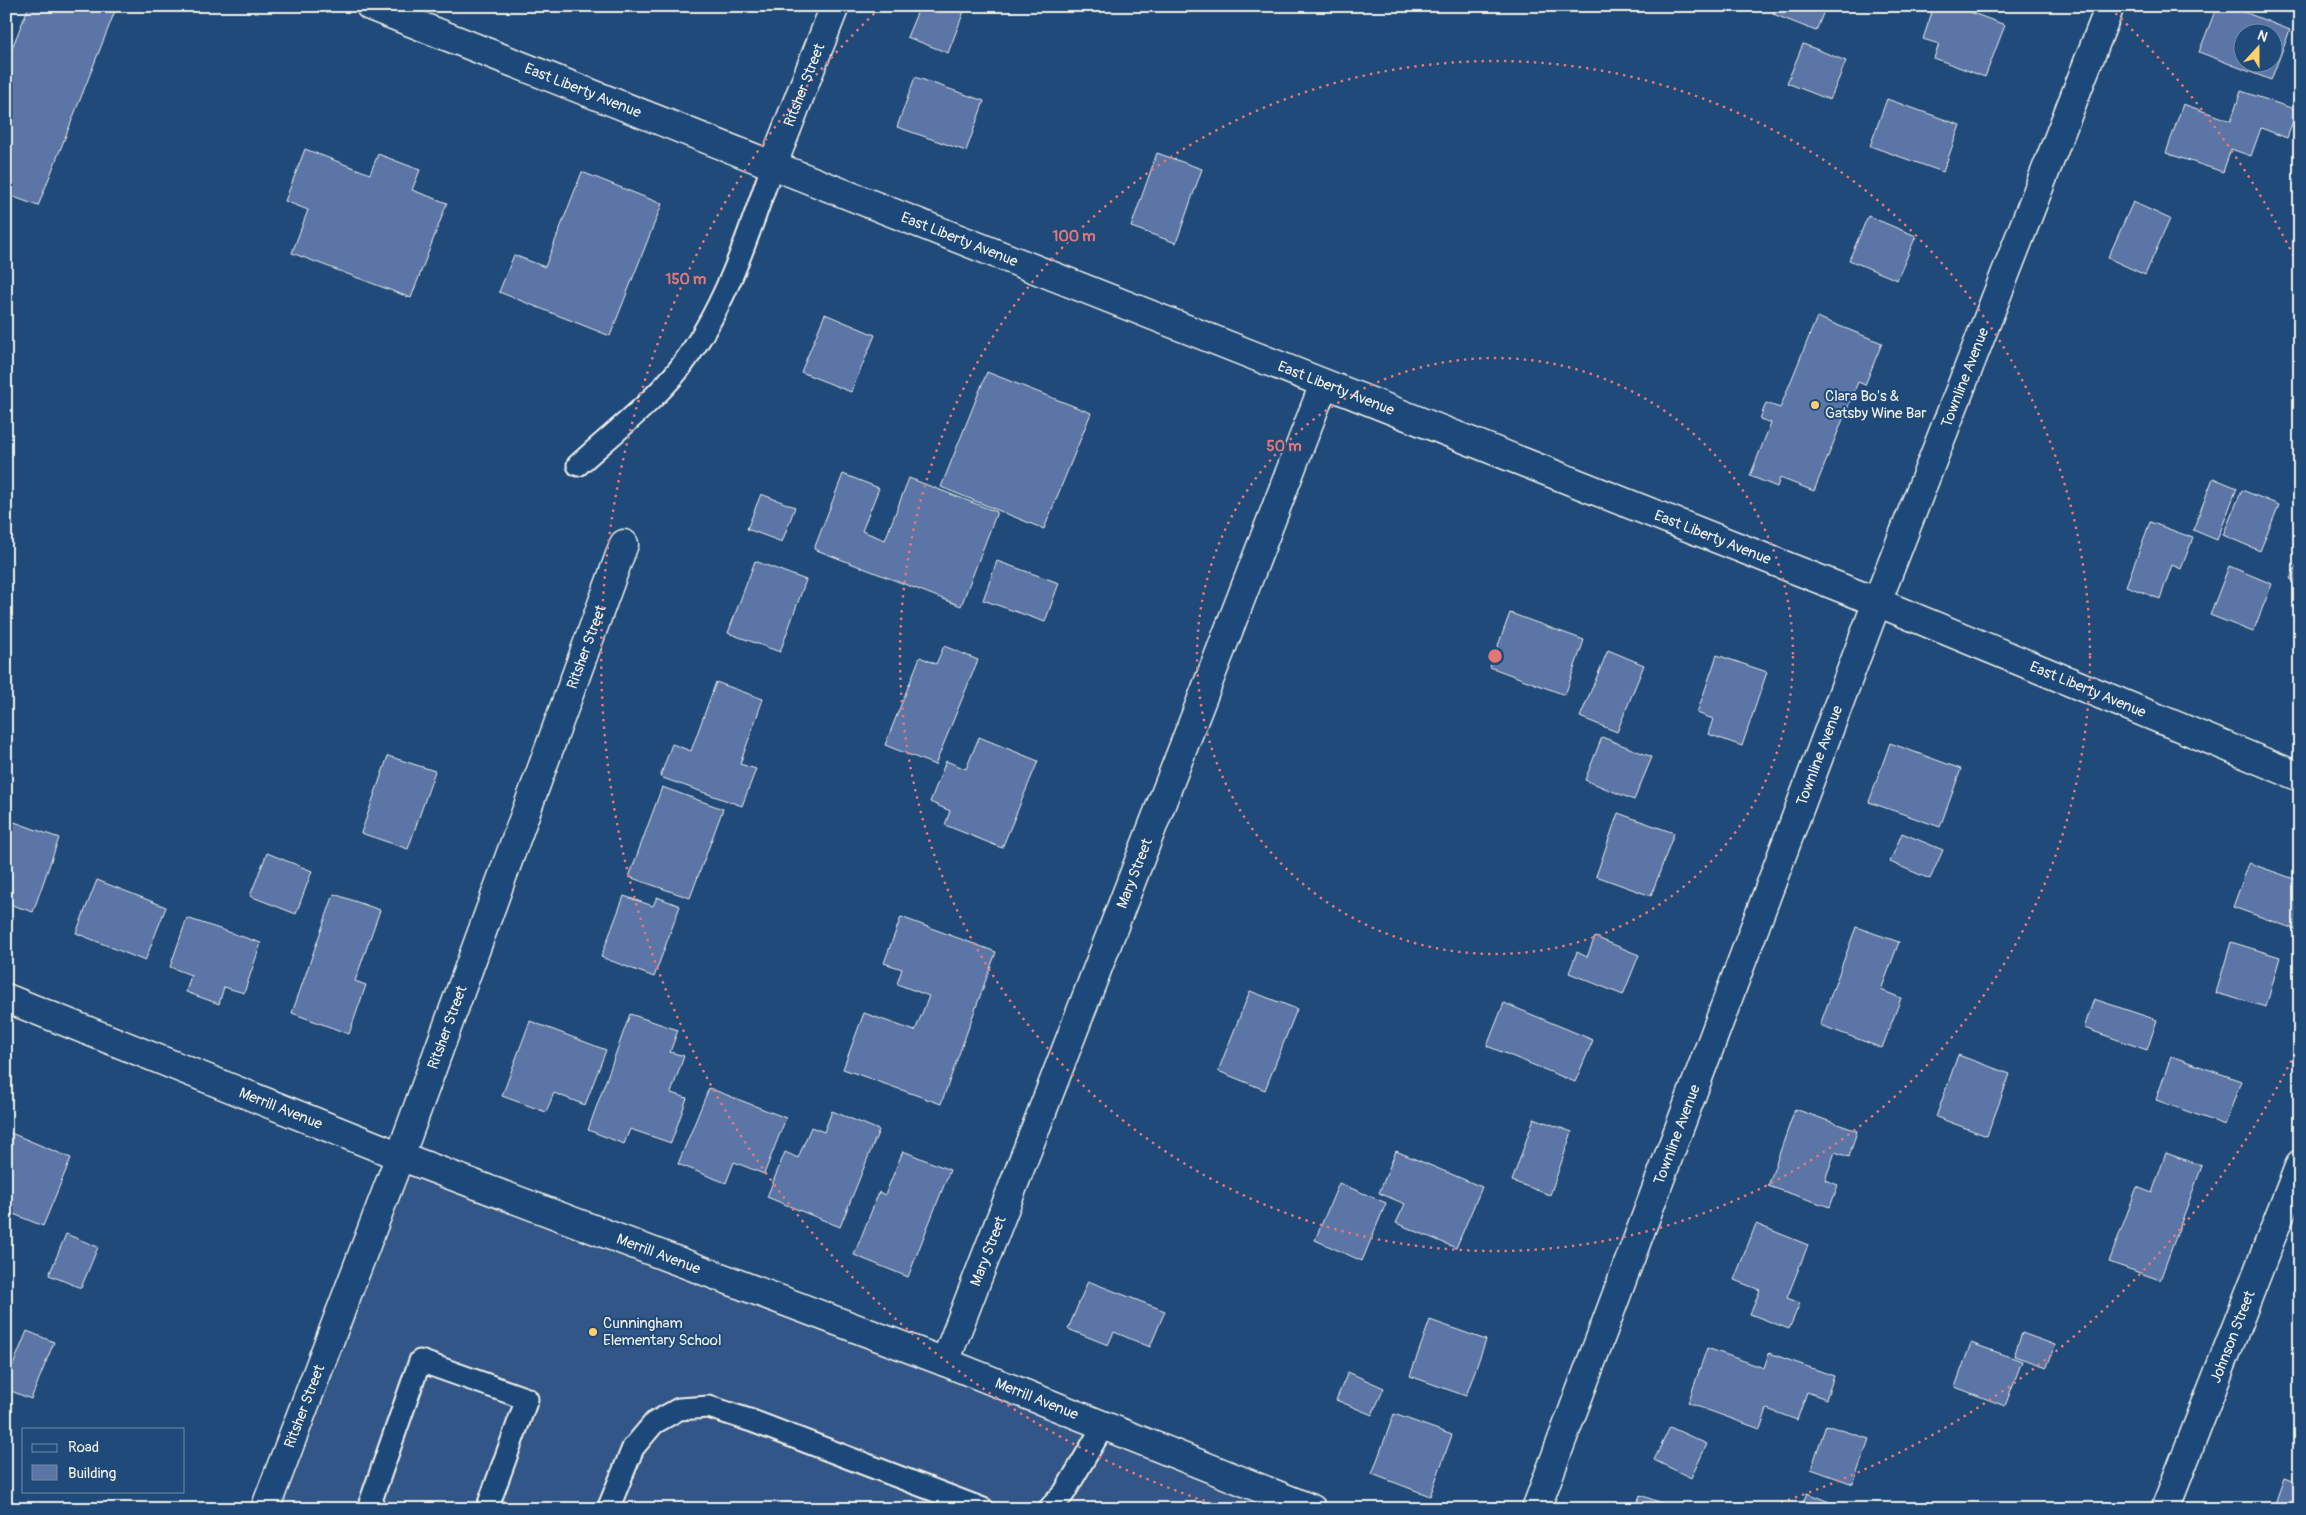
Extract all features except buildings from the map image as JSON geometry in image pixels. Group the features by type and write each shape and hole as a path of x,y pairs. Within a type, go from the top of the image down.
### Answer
{"street":[{"name":"East Liberty Avenue","path":"370,6 1877,602 2300,776"},
{"name":"Ritsher Street","path":"773,164 835,6"},
{"name":"Townline Avenue","path":"1536,1509 1877,602 2110,6"},
{"name":"Mary Street","path":"945,1362 1324,384"},
{"name":"Ritsher Street","path":"265,1509 400,1156 624,544"},
{"name":"Merrill Avenue","path":"6,998 400,1156 945,1362 1312,1509"},
{"name":"Johnson Street","path":"2165,1509 2300,1164"}],"lane":[{"path":"578,465 636,413 679,369 713,318 736,268 773,164"},
{"path":"368,1509 420,1361 527,1399 487,1509"},
{"path":"608,1509 633,1448 654,1423 679,1409 709,1407 752,1421 983,1509"},
{"path":"1049,1509 1064,1493 1104,1425"}],"shaded area":[{"name":"Cunningham Elementary School","path":"400,1156 1307,1509 265,1509"}],"place":[{"name":"Clara Bo's & Gatsby Wine Bar","path":"1815,405"},
{"name":"Cunningham Elementary School","path":"593,1332"}]}
